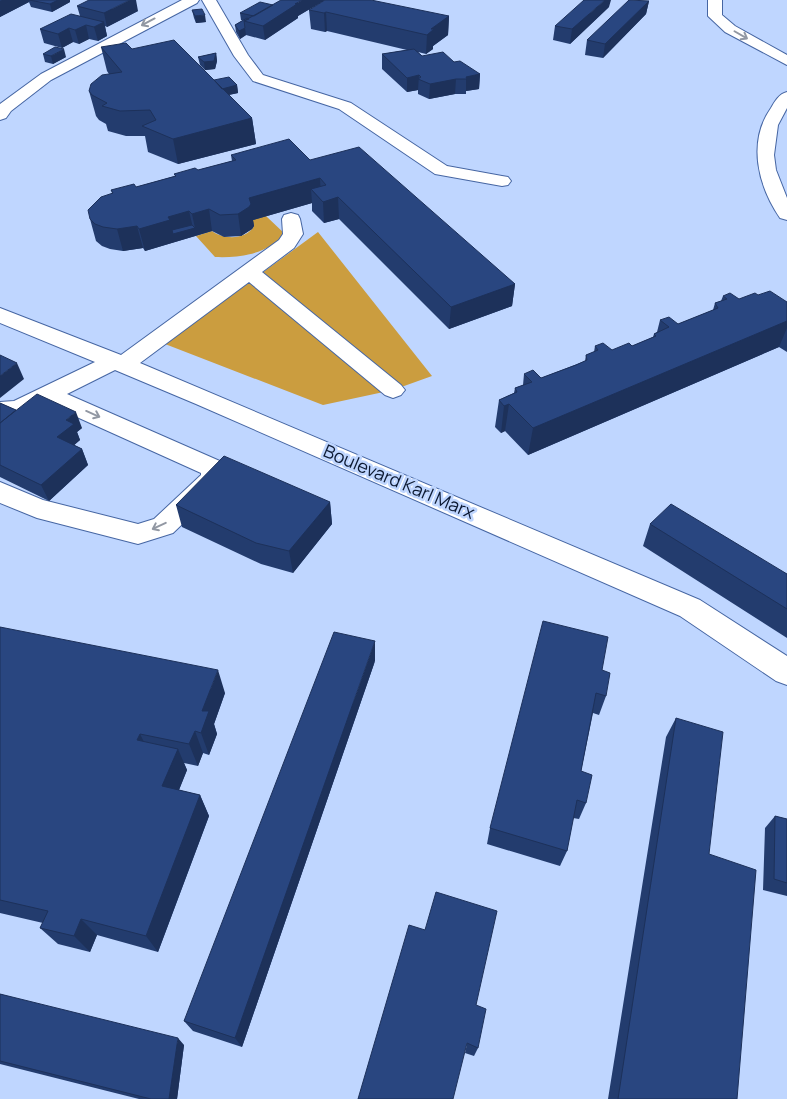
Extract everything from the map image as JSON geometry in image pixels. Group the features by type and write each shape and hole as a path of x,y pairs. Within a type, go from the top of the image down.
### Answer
{"street":[{"path":"0,115 5,108 46,78 192,0"},
{"path":"209,0 241,56 258,78 344,106 441,170 502,181"},
{"path":"715,0 715,16 730,29 787,61"},
{"path":"787,97 776,110 768,128 765,149 768,175 778,202 787,214"},
{"path":"0,410 18,409 120,362 287,244 293,234 291,219"},
{"path":"249,272 393,390"},
{"name":"Boulevard Karl Marx","path":"5,323 120,362 690,608 787,672"},
{"path":"0,492 38,508 138,534 163,526 214,478 213,468 48,395"}],"shaded area":[{"path":"266,216 285,234 270,246 253,253 234,257 215,257 196,236 212,231 222,236 240,236 246,234 254,226 252,220"},
{"path":"318,232 432,376 393,390 323,405 165,344"}],"building":[{"path":"29,0 58,0 50,4"},
{"path":"89,0 130,0 104,13 77,6"},
{"path":"281,0 302,0 263,26 244,21"},
{"path":"325,0 371,0 449,16 431,29 434,29 427,35 326,12 309,10"},
{"path":"584,0 605,0 572,29 555,26"},
{"path":"629,0 649,1 605,44 587,40"},
{"path":"260,2 273,5 254,16 240,13"},
{"path":"202,9 205,15 195,16 192,10"},
{"path":"71,14 104,22 94,27 86,25 75,30 69,28 58,34 40,29"},
{"path":"247,18 249,19 244,21 245,28 239,31 235,25"},
{"path":"174,40 252,118 173,139 142,126 156,120 150,110 120,111 102,106 107,103 92,95 89,91 91,84 102,75 122,72 101,47 126,43 132,49"},
{"path":"55,47 64,49 51,56 43,54"},
{"path":"414,49 422,56 443,52 454,62 460,61 480,74 466,77 467,79 430,84 418,79 421,77 419,75 407,78 382,54"},
{"path":"216,53 214,61 204,62 198,57"},
{"path":"229,77 237,85 222,89 214,80"},
{"path":"289,139 310,160 359,147 515,284 451,307 338,197 323,202 311,189 326,185 320,178 249,198 251,204 249,207 238,214 220,215 209,209 192,214 189,211 168,217 170,220 139,229 137,226 117,229 103,227 95,224 90,219 88,210 101,197 113,193 111,190 134,184 136,187 176,176 174,174 195,168 198,170 236,160 231,155"},
{"path":"192,225 195,228 173,234 172,230"},
{"path":"770,291 787,302 787,321 533,428 509,404 504,406 499,400 517,392 515,388 532,382 524,374 533,370 541,378 576,365 587,360 586,355 598,350 595,346 603,343 612,350 629,343 632,346 656,336 654,334 669,327 660,320 669,317 678,324 718,308 715,303 727,299 723,296 730,293 739,299 755,293 758,295"},
{"path":"0,355 17,363 0,376"},
{"path":"37,394 76,412 66,420 74,424 57,437 82,449 41,485 0,465 0,423"},
{"path":"0,403 16,410 0,423"},
{"path":"224,456 330,502 289,551 256,543 176,505"},
{"path":"671,504 787,574 787,609 650,524"},
{"path":"543,621 608,637 602,670 610,673 606,696 596,693 581,771 592,775 586,803 577,800 567,851 490,828"},
{"path":"0,627 218,670 202,711 209,711 201,733 195,731 189,744 140,734 137,740 178,749 162,786 200,795 146,936 81,919 74,936 40,928 48,911 0,900"},
{"path":"334,632 375,641 235,1038 184,1021"},
{"path":"676,718 723,732 709,854 756,870 737,1099 618,1099"},
{"path":"775,816 787,819 787,883 774,879"},
{"path":"436,892 497,911 476,1005 486,1009 478,1048 467,1043 453,1099 358,1099 409,925 425,930"},
{"path":"0,994 178,1038 169,1099 151,1099 0,1061"}]}
